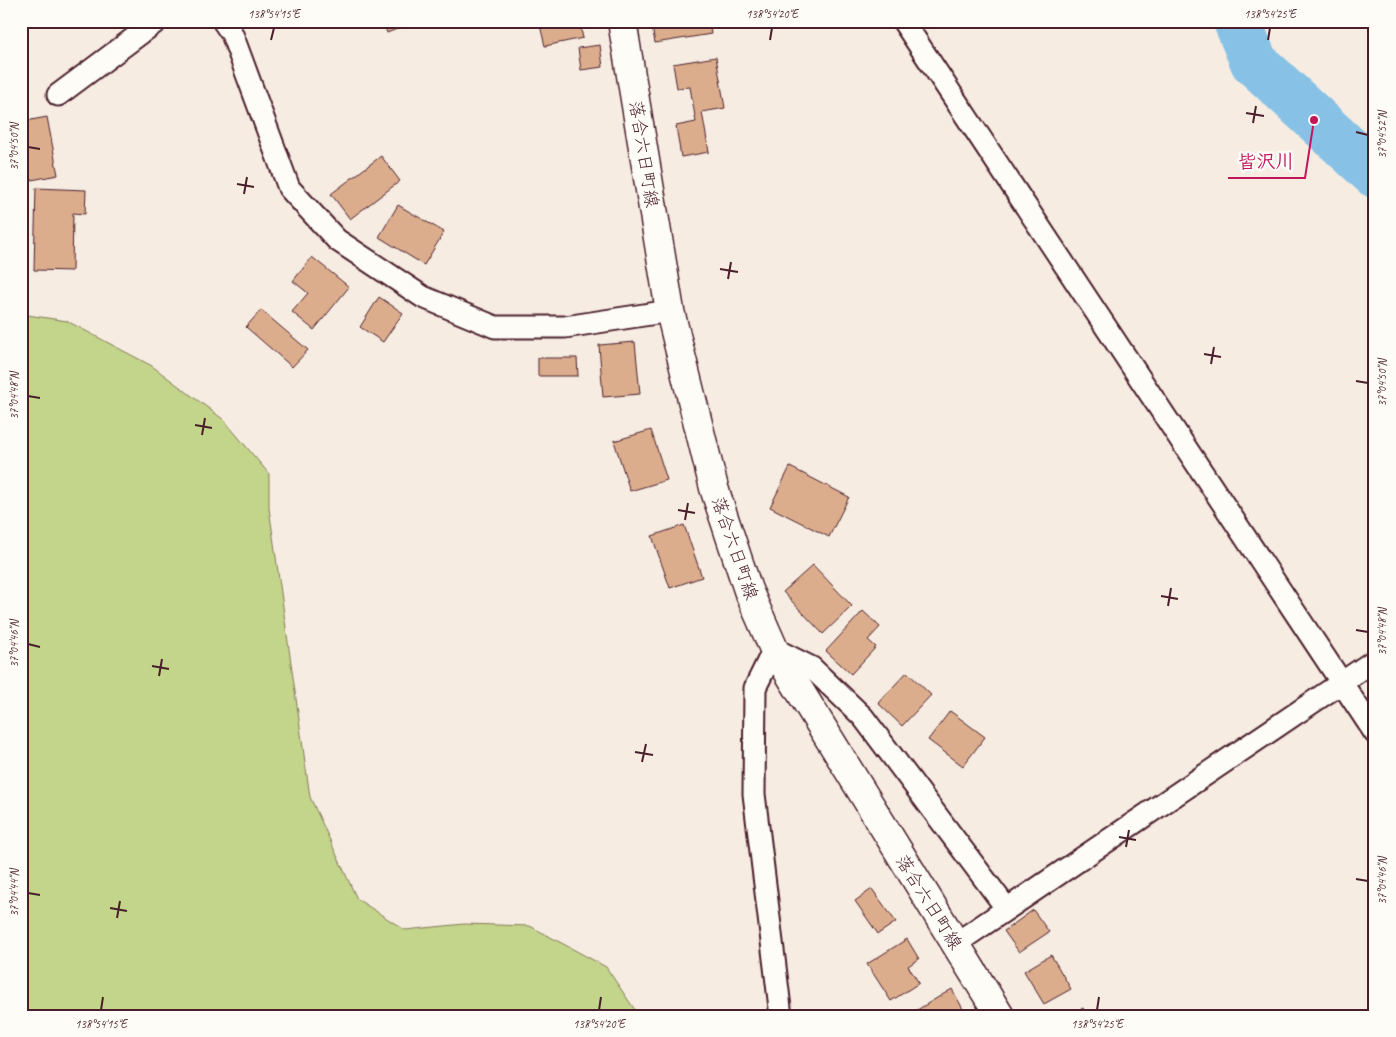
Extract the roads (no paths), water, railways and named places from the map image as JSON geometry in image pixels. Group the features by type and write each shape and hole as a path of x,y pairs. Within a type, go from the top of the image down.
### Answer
{"main road":[{"name":"落合六日町線","path":"622,21 670,311 714,488 748,590 774,649 1000,1016"}],"street":[{"path":"58,95 157,21"},
{"path":"223,21 232,34 289,188 337,240 422,297 495,327 565,328 670,311"},
{"path":"903,21 1343,682 1375,733"},
{"path":"781,1016 754,794 755,688 774,649 812,668 863,717 1007,909"},
{"path":"954,944 1375,660"}],"waterway":[{"path":"1237,21 1254,62 1375,174"}],"place":[{"name":"皆沢川","path":"1314,120"}]}
